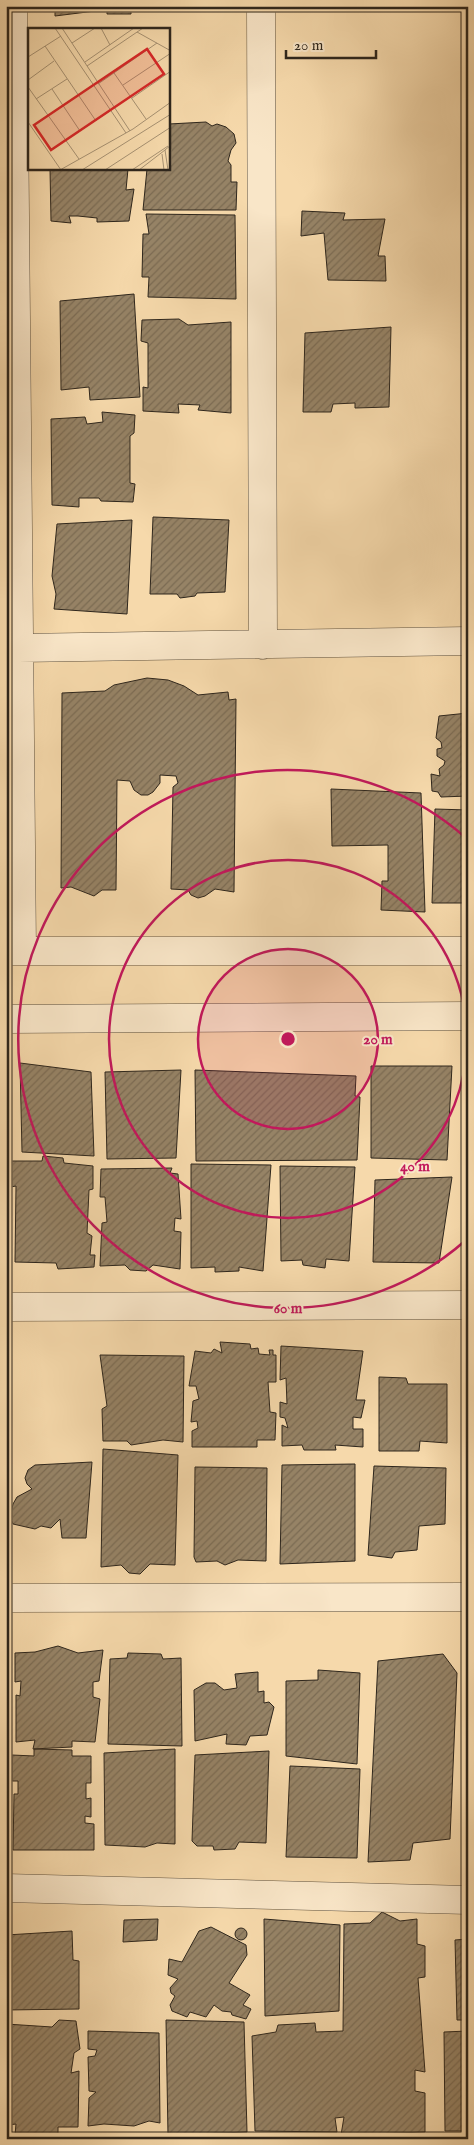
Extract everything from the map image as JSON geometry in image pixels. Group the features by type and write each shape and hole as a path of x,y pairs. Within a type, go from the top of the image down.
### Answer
{"street":[{"path":"13,6 19,648 14,951 468,952"},
{"path":"261,6 264,645"},
{"path":"19,648 468,641"},
{"path":"6,1018 468,1016"},
{"path":"6,1307 468,1305"},
{"path":"6,1598 468,1597"},
{"path":"6,1888 468,1900"}],"building":[{"path":"55,6 103,6 103,10 55,16"},
{"path":"107,6 131,6 131,14 107,14"},
{"path":"206,122 212,126 217,124 226,127 234,134 236,143 231,150 228,161 231,165 231,182 237,182 236,210 143,210 147,170 170,170 170,124"},
{"path":"50,170 128,170 126,190 134,189 129,221 97,222 97,218 69,216 71,223 51,221"},
{"path":"302,211 345,213 343,220 385,219 378,256 385,256 386,281 328,280 324,233 301,236"},
{"path":"146,214 235,215 236,299 148,297 149,277 142,277 143,234 149,234"},
{"path":"134,294 140,397 90,400 89,387 61,390 60,301"},
{"path":"179,319 188,325 231,322 231,413 198,410 200,405 178,404 179,413 143,411 143,387 148,388 148,343 141,341 142,320"},
{"path":"391,327 389,407 355,408 355,403 333,404 331,412 303,412 305,333"},
{"path":"102,412 135,415 134,433 130,436 130,483 135,484 133,502 79,498 79,507 52,505 51,419 85,417 87,424 103,422"},
{"path":"153,517 229,520 225,592 197,593 195,596 180,598 177,594 150,594"},
{"path":"132,520 127,614 54,609 56,594 52,576 57,524"},
{"path":"147,678 168,680 184,686 198,695 228,692 229,700 236,699 234,892 215,889 205,896 198,898 191,895 188,890 171,889 173,787 178,783 176,776 160,775 160,783 148,795 141,795 134,790 130,781 117,780 116,890 102,890 94,896 71,887 61,888 62,693 105,691 114,685"},
{"path":"468,713 468,796 441,797 438,792 432,791 431,774 440,776 439,769 444,765 445,761 437,756 437,749 442,748 441,742 436,738 439,716"},
{"path":"331,789 421,793 425,912 381,910 382,881 388,881 388,845 332,846"},
{"path":"435,809 468,810 468,903 432,903"},
{"path":"20,1063 91,1072 94,1156 22,1152"},
{"path":"371,1066 452,1066 447,1160 371,1158"},
{"path":"181,1070 176,1158 107,1159 105,1072"},
{"path":"195,1070 356,1076 355,1096 360,1097 357,1160 196,1161"},
{"path":"43,1156 63,1158 64,1163 93,1166 93,1189 89,1190 87,1233 92,1236 90,1255 95,1255 94,1267 58,1269 56,1263 15,1262 16,1186 11,1187 11,1161 42,1161"},
{"path":"191,1164 271,1165 263,1271 239,1267 239,1271 215,1272 215,1267 191,1268"},
{"path":"280,1166 355,1167 349,1261 326,1259 325,1268 303,1265 302,1260 281,1261"},
{"path":"172,1168 170,1173 178,1174 181,1219 175,1218 174,1231 181,1232 180,1269 153,1265 146,1271 130,1270 125,1265 100,1266 102,1223 107,1222 105,1197 100,1197 101,1169"},
{"path":"452,1177 439,1263 373,1262 375,1180"},
{"path":"220,1342 250,1344 251,1349 258,1348 259,1354 270,1355 269,1350 273,1350 273,1355 276,1355 276,1382 268,1382 270,1412 276,1413 275,1440 257,1440 257,1447 192,1447 192,1431 198,1428 197,1421 191,1422 193,1401 199,1399 196,1386 189,1386 195,1351 211,1353 214,1349 222,1353"},
{"path":"281,1346 363,1351 356,1400 365,1400 361,1418 353,1417 353,1429 363,1429 363,1447 335,1445 336,1450 304,1450 302,1445 282,1446 282,1425 288,1428 285,1418 280,1417 280,1402 287,1404 286,1378 280,1380"},
{"path":"100,1355 184,1356 183,1442 163,1440 131,1445 127,1441 103,1441 102,1409 107,1406"},
{"path":"379,1377 406,1378 408,1384 447,1384 447,1443 420,1441 419,1451 379,1451"},
{"path":"103,1449 178,1455 175,1565 150,1564 140,1574 129,1573 121,1565 101,1567"},
{"path":"92,1462 86,1538 62,1538 60,1519 51,1528 41,1526 35,1529 13,1524 10,1517 13,1504 17,1497 32,1489 27,1484 25,1478 28,1470 35,1465"},
{"path":"355,1464 355,1561 280,1564 282,1465"},
{"path":"374,1466 446,1468 445,1524 419,1526 417,1550 395,1552 392,1558 368,1555"},
{"path":"195,1467 267,1468 266,1561 238,1560 225,1565 217,1561 196,1562 194,1557"},
{"path":"58,1646 78,1653 103,1650 99,1681 93,1682 93,1697 100,1699 95,1742 72,1741 72,1747 33,1749 35,1740 16,1742 16,1695 20,1696 21,1681 15,1682 15,1653 35,1652"},
{"path":"128,1653 161,1654 163,1659 181,1658 182,1746 108,1744 110,1659 127,1658"},
{"path":"443,1654 457,1673 450,1839 413,1843 410,1860 368,1862 378,1661"},
{"path":"318,1670 360,1673 357,1764 286,1756 286,1681 318,1680"},
{"path":"258,1672 258,1692 264,1691 264,1703 269,1702 274,1707 267,1735 250,1736 246,1745 226,1744 227,1734 195,1741 194,1690 206,1683 215,1683 224,1690 237,1688 235,1674"},
{"path":"34,1749 72,1750 72,1756 91,1756 91,1783 86,1783 86,1799 91,1798 91,1817 85,1816 85,1823 94,1824 94,1850 13,1850 14,1794 18,1794 18,1781 12,1781 12,1755 34,1756"},
{"path":"175,1749 175,1844 157,1843 145,1847 105,1845 104,1753"},
{"path":"269,1751 266,1843 239,1842 235,1849 214,1850 213,1846 197,1846 192,1841 195,1755"},
{"path":"6,1756 8,1756 11,1849 6,1849"},
{"path":"290,1766 360,1769 357,1858 286,1857"},
{"path":"382,1912 400,1921 417,1919 417,1944 425,1946 425,1977 418,1978 425,2072 415,2070 415,2091 425,2093 425,2132 341,2135 344,2117 335,2118 337,2132 255,2131 252,2036 276,2032 278,2025 315,2023 316,2032 343,2031 344,1924 370,1923"},
{"path":"158,1919 157,1940 123,1942 124,1920"},
{"path":"264,1919 340,1925 339,2011 265,2016"},
{"path":"211,1927 246,1945 247,1955 229,1983 250,1995 243,2005 251,2009 246,2019 232,2015 231,2012 222,2011 214,2005 206,2017 190,2012 187,2017 172,2011 170,2005 175,1996 171,1993 170,1988 178,1979 168,1975 169,1959 182,1962 199,1931"},
{"path":"239,1928 243,1928 247,1934 243,1940 239,1940 235,1936 235,1932"},
{"path":"72,1931 73,1960 79,1961 79,2009 6,2010 6,1935"},
{"path":"468,1939 468,2020 457,2020 455,1940"},
{"path":"59,2020 76,2021 80,2049 74,2053 71,2073 79,2071 78,2127 58,2127 58,2134 15,2135 16,2124 8,2125 9,2130 6,2130 6,2024 52,2027"},
{"path":"166,2020 244,2022 247,2132 168,2135"},
{"path":"88,2031 159,2033 160,2123 149,2121 134,2126 104,2124 88,2126 89,2098 96,2092 89,2091 88,2057 95,2056 97,2050 88,2049"},
{"path":"468,2031 468,2131 445,2131 444,2032"}]}
